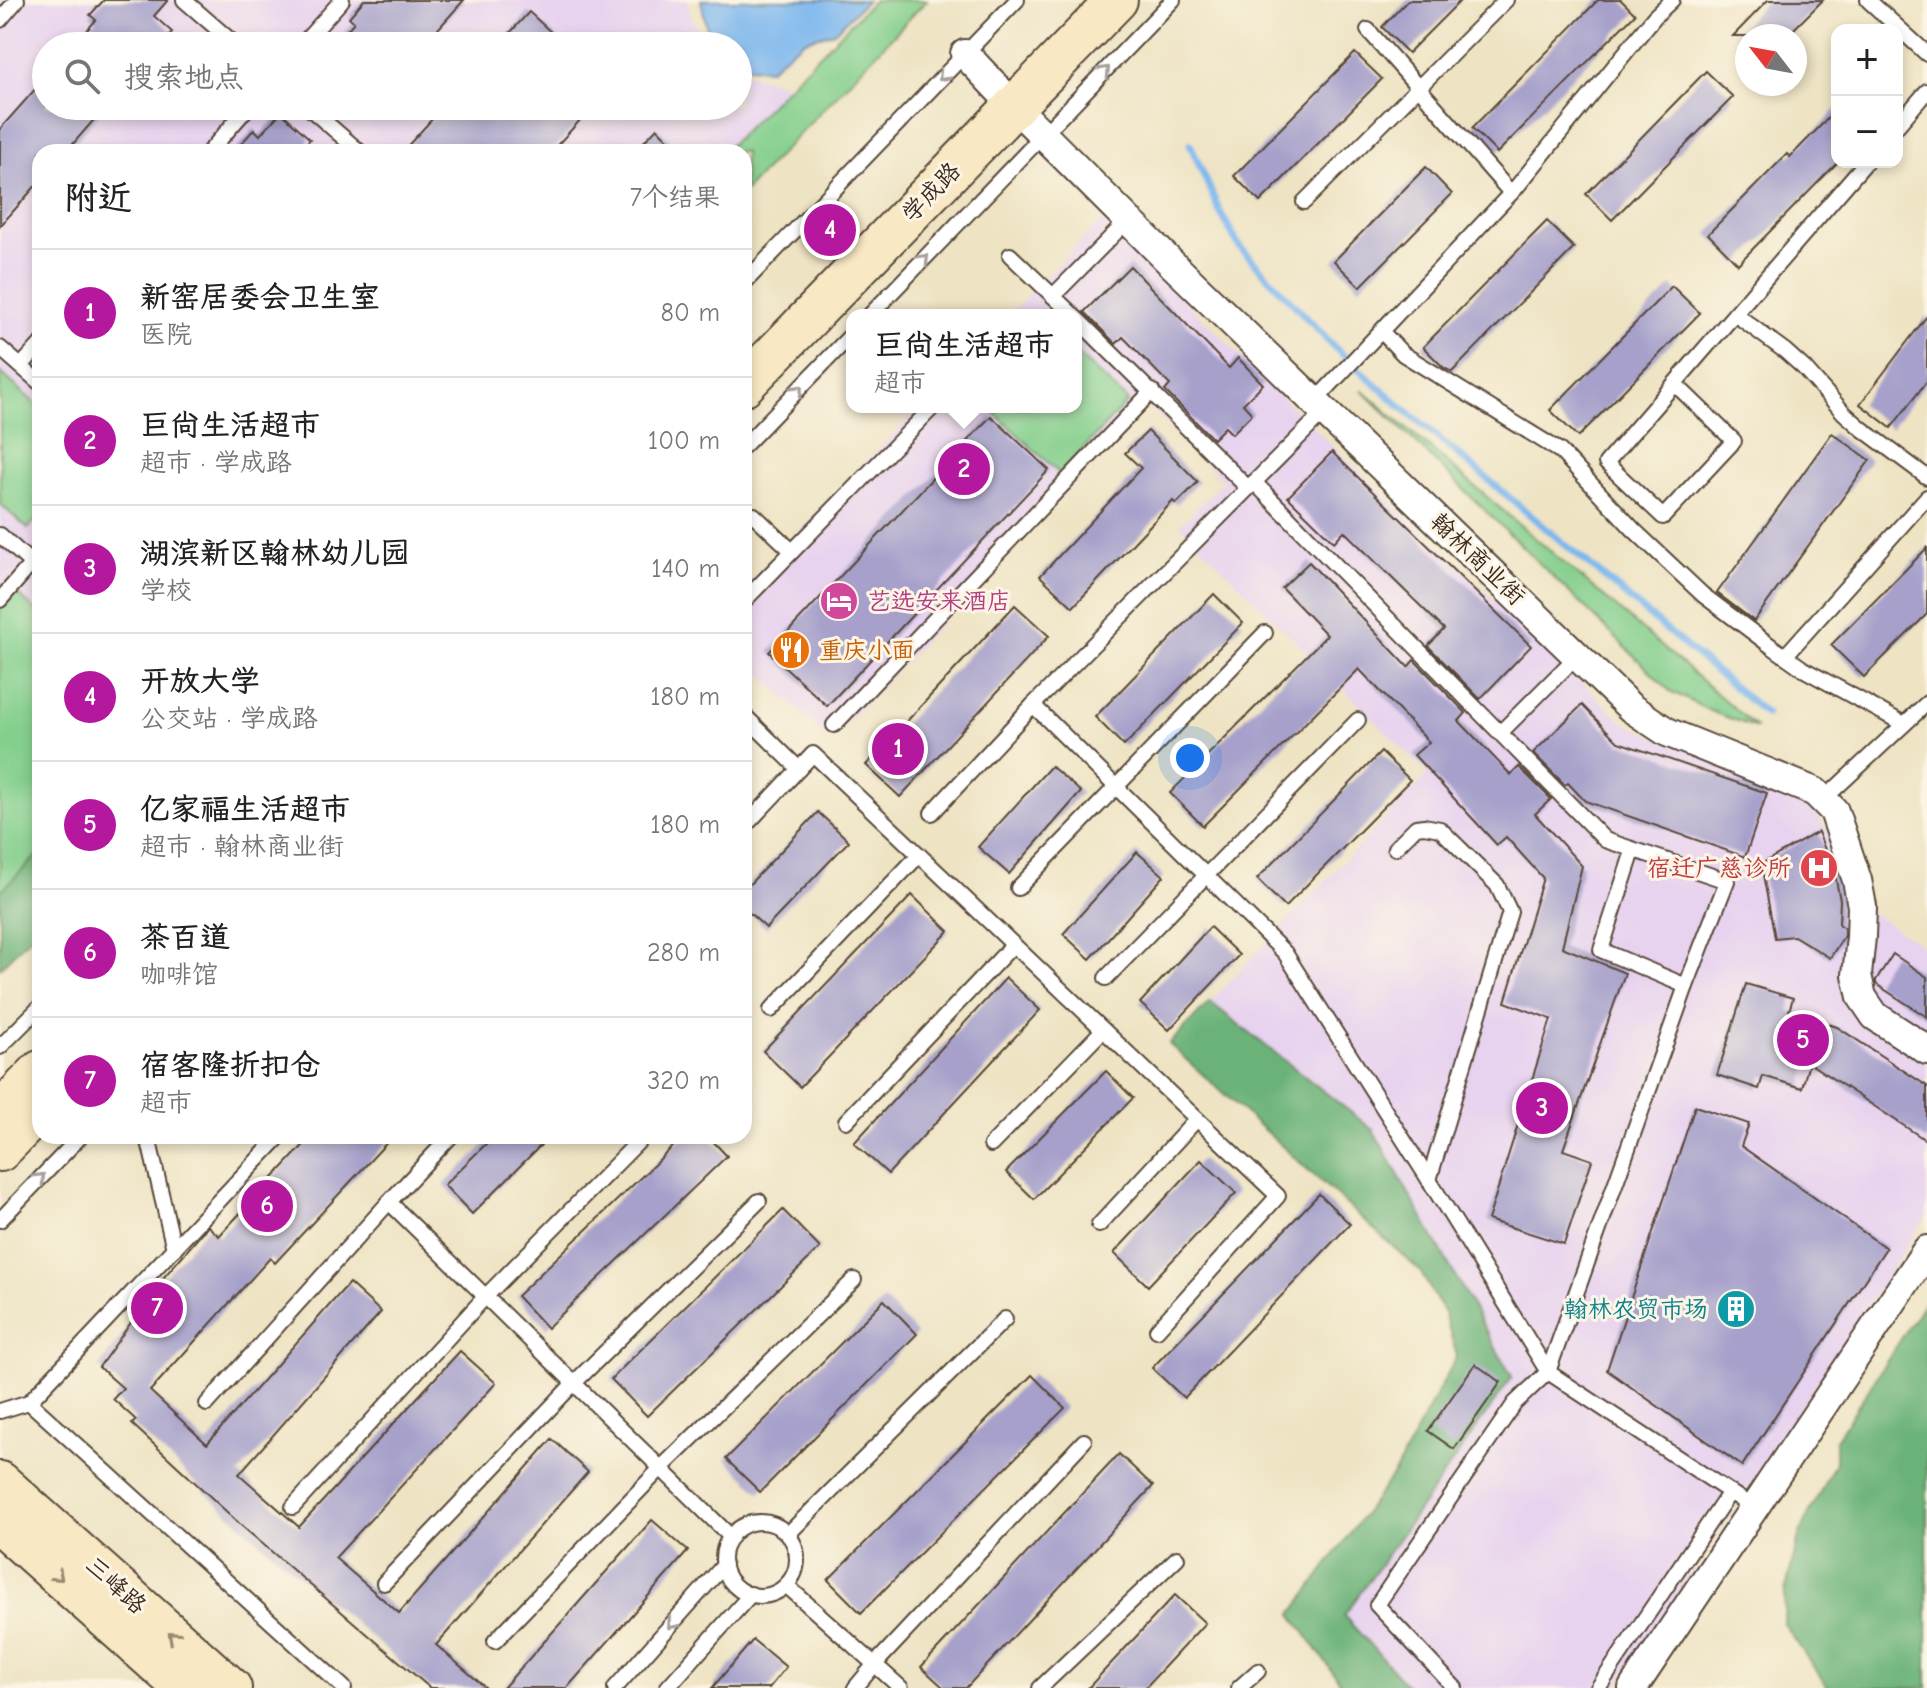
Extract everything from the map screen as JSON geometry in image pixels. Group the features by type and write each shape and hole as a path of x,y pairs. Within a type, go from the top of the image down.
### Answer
{"main road":[{"name":"学成路","path":"752,376 1006,97 1083,0"},
{"name":"学成路","path":"752,342 1006,97 1117,0"},
{"path":"0,1112 32,1079"},
{"path":"0,1151 32,1118"},
{"name":"三峰路","path":"0,1482 231,1688"},
{"name":"三峰路","path":"0,1524 184,1688"}],"street":[{"name":"翰林商业街","path":"965,54 1128,220 1631,708 1667,732 1815,792 1823,800"},
{"path":"1823,800 1834,811 1857,880 1862,906 1857,975 1862,997 1875,1016 1927,1050"},
{"path":"1633,1688 1927,1250"}],"lane":[{"path":"0,20 17,0"},
{"path":"184,0 221,32"},
{"path":"313,32 342,0"},
{"path":"752,275 1017,0"},
{"path":"876,309 1173,0"},
{"path":"1304,202 1506,0"},
{"path":"932,813 1033,705 1251,485 1320,406 1344,370 1511,193 1655,16 1672,0"},
{"path":"1868,0 1927,54"},
{"path":"1368,30 1511,193"},
{"path":"1903,119 1927,91"},
{"path":"216,144 237,120"},
{"path":"323,120 351,144"},
{"path":"1590,481 1861,168"},
{"path":"1053,296 1128,220"},
{"path":"1010,255 1067,309"},
{"path":"1735,314 1804,368 1861,428 1927,477"},
{"path":"1082,324 1251,485 1605,840 1727,881 1686,986 1548,1372 1515,1403 1377,1605 1455,1688"},
{"path":"1381,331 1403,354 1560,451 1634,530 1703,595 1805,670 1904,724"},
{"path":"752,438 846,340"},
{"path":"0,348 32,376"},
{"path":"21,366 32,354"},
{"path":"1606,463 1663,517 1734,441 1675,384"},
{"path":"834,725 1152,391"},
{"path":"752,593 924,413"},
{"path":"1785,656 1927,497"},
{"path":"754,515 792,551"},
{"path":"0,535 32,559"},
{"path":"0,600 32,568"},
{"path":"1018,888 1265,633"},
{"path":"1500,733 1578,655"},
{"path":"1033,705 1288,958 1548,1372 1754,1508"},
{"path":"1823,800 1904,724 1924,710"},
{"path":"1106,978 1358,720"},
{"path":"752,723 799,769"},
{"path":"752,819 813,754 1278,1196 1157,1330"},
{"path":"1395,848 1416,827 1440,829 1497,885 1510,912 1429,1180"},
{"path":"1633,851 1601,950 1686,986"},
{"path":"771,1010 919,855"},
{"path":"846,1121 1013,945"},
{"path":"0,1047 32,1015"},
{"path":"991,1145 1103,1030"},
{"path":"1099,1225 1197,1119"},
{"path":"0,1220 73,1144"},
{"path":"150,1144 174,1249"},
{"path":"0,1411 29,1402 272,1144"},
{"path":"207,1404 443,1144"},
{"path":"293,1507 485,1297 636,1144"},
{"path":"384,1583 574,1383 759,1201"},
{"path":"389,1202 731,1537"},
{"path":"495,1641 661,1468 854,1280"},
{"path":"788,1534 1005,1319"},
{"path":"29,1402 344,1688"},
{"path":"855,1688 1084,1441"},
{"path":"1598,1688 1730,1492"},
{"path":"760,1521 772,1523 788,1534 797,1550 797,1563 786,1585 763,1596 741,1590 733,1584 724,1565 724,1552 736,1530 760,1521"},
{"path":"1040,1688 1177,1558"},
{"path":"615,1688 724,1565"},
{"path":"786,1585 901,1688"},
{"path":"667,1688 751,1594"},
{"path":"1239,1688 1258,1671"}],"shaded area":[{"path":"0,0 688,0 690,14 699,32 32,32 32,120 752,120 752,75 788,85 731,144 32,144 32,861 0,892"},
{"path":"1102,220 1296,411 1625,724 1796,795 1817,812 1841,859 1853,901 1927,949 1927,1216 1616,1688 1409,1688 1344,1617 1512,1377 1373,1130 1210,1002 1428,774 1180,525 1224,481 1148,405 830,740 752,667 752,580 914,413 1082,413 1082,309 1015,309"}],"green space":[{"path":"874,0 927,0 752,184 752,144 731,144"},
{"path":"1082,359 1128,401 1060,474 994,413 1082,413"},
{"path":"0,372 32,401 32,524 28,529 0,504"},
{"path":"1361,389 1757,728 1710,711 1670,691"},
{"path":"14,591 32,607 32,861 0,892 0,608"},
{"path":"32,861 32,934 0,968 0,892"},
{"path":"1210,1002 1373,1130 1512,1377 1344,1616 1409,1688 1344,1688 1292,1614 1396,1470 1457,1356 1444,1313 1420,1271 1169,1044"},
{"path":"1927,1299 1927,1688 1828,1688 1784,1624 1785,1592 1801,1529 1835,1463 1835,1441"}],"water":[{"path":"701,0 867,0 834,32 805,40 770,69 752,67 752,32 710,32"}],"building":[{"path":"104,0 168,0 154,16 172,32 85,32 96,20 90,15"},
{"path":"364,0 464,0 435,32 345,32 354,22 349,17"},
{"path":"1408,0 1461,0 1408,53 1382,27"},
{"path":"1598,0 1621,0 1635,14 1497,153 1472,128"},
{"path":"1768,0 1823,0 1799,24 1745,24"},
{"path":"529,12 551,32 511,32"},
{"path":"1355,53 1382,79 1260,202 1234,176"},
{"path":"1706,71 1733,97 1612,220 1586,194"},
{"path":"32,93 32,120 94,120 73,144 32,144 32,190 0,226 0,129"},
{"path":"1831,115 1832,168 1738,264 1708,234 1787,154 1790,157"},
{"path":"274,120 290,120 310,139 306,144 241,144 254,129 260,135"},
{"path":"431,120 580,120 558,144 409,144"},
{"path":"657,128 673,144 642,144"},
{"path":"1426,167 1452,194 1360,287 1334,261"},
{"path":"1547,221 1574,248 1452,372 1443,367 1423,347"},
{"path":"1130,266 1229,368 1238,358 1263,384 1243,404 1252,414 1232,434 1225,427 1213,439 1165,391 1170,385 1123,337 1116,344 1084,312"},
{"path":"1672,286 1700,313 1578,437 1550,410"},
{"path":"1927,316 1927,381 1891,428 1860,404"},
{"path":"991,416 1049,470 827,706 769,652"},
{"path":"1148,431 1198,482 1176,504 1173,501 1073,607 1040,576 1141,468 1125,453"},
{"path":"1832,433 1870,460 1754,621 1717,593"},
{"path":"1332,452 1531,646 1480,699 1428,646 1444,629 1344,531 1334,542 1288,497"},
{"path":"1927,548 1927,614 1864,677 1831,645"},
{"path":"1309,562 1408,667 1414,660 1466,713 1459,721 1511,775 1519,767 1551,799 1535,814 1582,866 1562,947 1625,973 1563,1150 1592,1160 1564,1244 1488,1220 1551,1019 1505,1002 1543,878 1506,837 1497,845 1414,755 1429,742 1359,669 1203,826 1170,793 1327,635 1282,588"},
{"path":"1214,594 1243,623 1124,746 1095,717"},
{"path":"1015,605 1049,636 900,797 866,765"},
{"path":"1582,705 1618,742 1767,793 1745,857 1585,801 1568,783 1565,785 1533,753"},
{"path":"1381,752 1410,780 1285,907 1257,879"},
{"path":"1051,766 1081,792 1009,874 978,847"},
{"path":"818,812 849,841 766,928 752,915 752,882"},
{"path":"1818,832 1835,875 1840,900 1839,924 1844,928 1844,936 1830,958 1794,936 1775,938 1761,864"},
{"path":"1137,852 1164,876 1090,959 1063,934"},
{"path":"912,895 949,931 800,1087 763,1051"},
{"path":"1210,927 1239,955 1169,1030 1140,1003"},
{"path":"1893,954 1927,977 1927,1017 1876,984"},
{"path":"1006,978 1040,1010 888,1174 854,1143"},
{"path":"1746,984 1793,998 1789,1011 1837,1027 1927,1086 1927,1141 1809,1063 1802,1088 1763,1076 1759,1089 1717,1075"},
{"path":"1106,1071 1133,1098 1034,1199 1006,1172"},
{"name":"翰林农贸市场","path":"1695,1106 1749,1124 1741,1146 1886,1248 1742,1466 1607,1370"},
{"path":"305,1144 386,1144 275,1263 270,1258 150,1391 207,1444 349,1283 381,1312 239,1474 299,1527 460,1351 496,1383 335,1558 399,1613 552,1439 588,1472 436,1645 486,1688 430,1688 243,1527 132,1424 136,1420 113,1399 123,1388 99,1367 163,1278 208,1226 219,1236"},
{"path":"486,1144 542,1144 472,1214 444,1185"},
{"path":"676,1144 716,1144 727,1156 547,1328 517,1296"},
{"path":"1201,1160 1236,1193 1148,1286 1114,1253"},
{"path":"1319,1194 1350,1224 1184,1398 1152,1368"},
{"path":"783,1210 820,1248 647,1416 611,1379"},
{"path":"884,1300 917,1334 760,1492 726,1459"},
{"path":"1475,1364 1501,1382 1454,1449 1428,1431"},
{"path":"1032,1375 1065,1408 861,1613 828,1580"},
{"path":"1119,1454 1153,1486 966,1688 944,1688 921,1667"},
{"path":"652,1520 688,1551 567,1688 503,1688"},
{"path":"1175,1595 1205,1623 1145,1688 1088,1688"},
{"path":"753,1640 786,1667 769,1688 712,1688"}],"waterway":[{"path":"1190,144 1219,210 1239,246 1333,346 1766,714"}],"place":[{"name":"开放大学","path":"830,230"},
{"name":"巨尚生活超市","path":"964,469"},
{"name":"艺选安来酒店","path":"839,601"},
{"name":"重庆小面","path":"791,650"},
{"name":"新窑居委会卫生室","path":"898,749"},
{"name":"宿迁广慈诊所","path":"1819,868"},
{"name":"亿家福生活超市","path":"1803,1040"},
{"name":"湖滨新区翰林幼儿园","path":"1542,1108"},
{"name":"茶百道","path":"267,1206"},
{"name":"宿客隆折扣仓","path":"157,1308"},
{"name":"翰林农贸市场","path":"1736,1309"}]}
